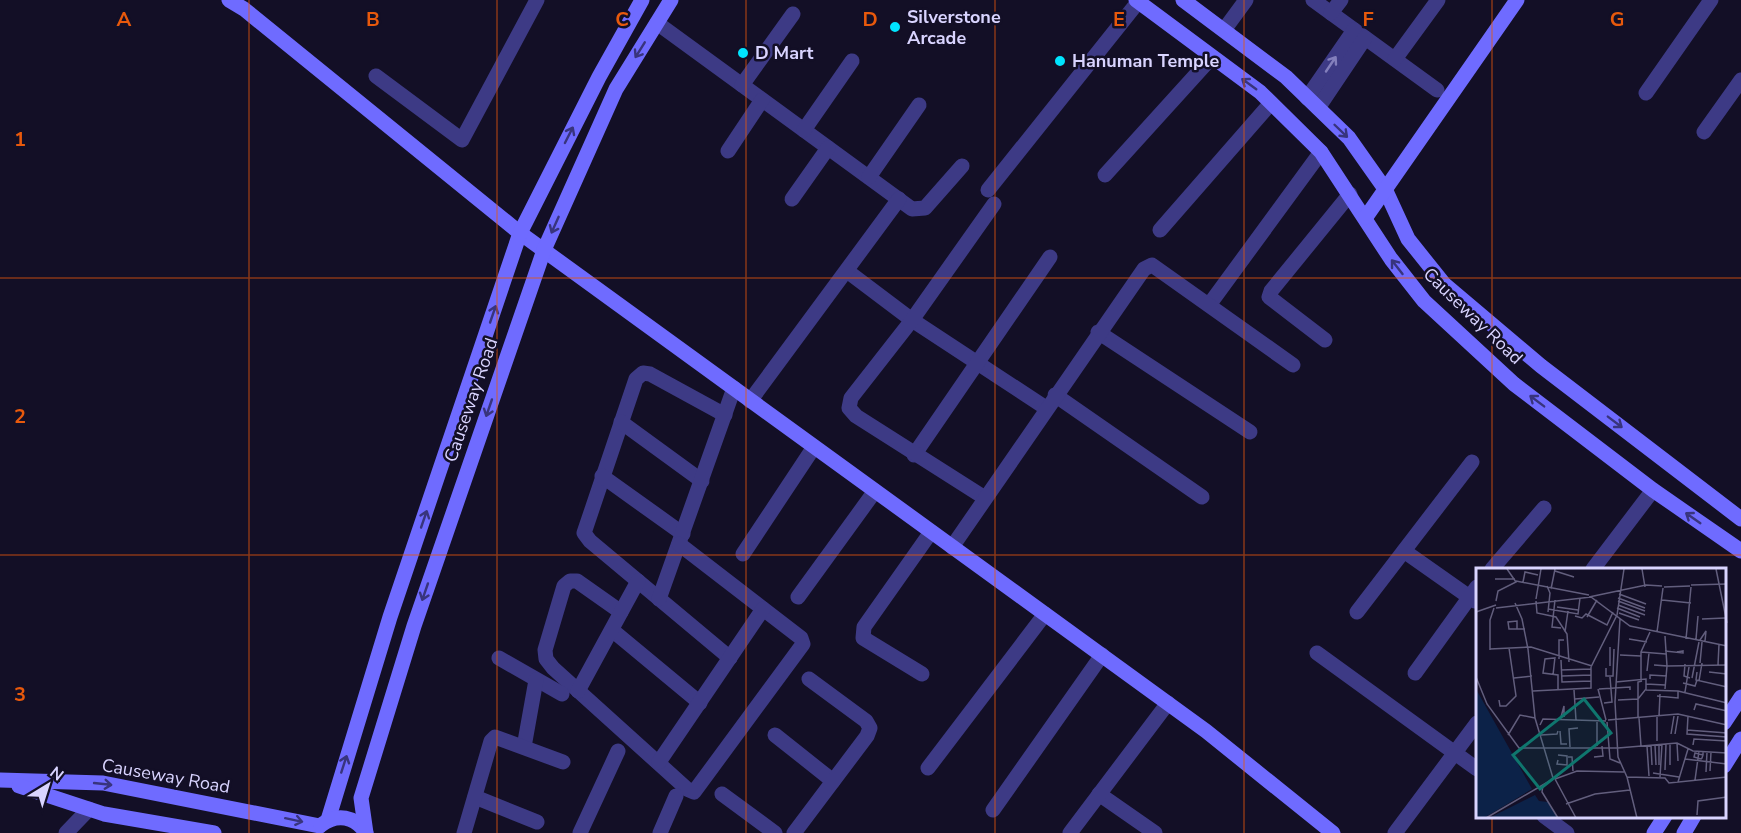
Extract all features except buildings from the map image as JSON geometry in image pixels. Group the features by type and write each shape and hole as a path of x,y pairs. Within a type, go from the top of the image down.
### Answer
{"main road":[{"path":"229,0 244,9 520,233 1206,731 1333,833"},
{"name":"Causeway Road","path":"1,780 103,783 321,826 520,233 599,77 642,0"},
{"name":"Causeway Road","path":"366,833 362,798 403,661 544,250 616,89 671,0"},
{"name":"Causeway Road","path":"1184,0 1286,77 1349,138 1385,189 1408,239 1444,284 1541,366 1741,519"},
{"path":"1366,217 1517,0"},
{"name":"Causeway Road","path":"1137,1 1270,103 1321,152 1366,217 1391,259 1424,301 1514,384 1653,490 1741,552"},
{"path":"1726,721 1741,697"},
{"path":"1726,764 1741,740"},
{"path":"1,780 89,809 214,833"},
{"path":"321,826 345,817 361,825 366,833"},
{"path":"1654,833 1664,818"},
{"path":"1684,833 1693,818"}],"street":[{"path":"376,76 462,140 537,0"},
{"path":"1224,30 1246,0"},
{"path":"1313,0 1437,90"},
{"path":"1332,13 1341,0"},
{"path":"1395,59 1438,0"},
{"path":"1646,93 1711,0"},
{"path":"985,498 856,416 849,408 851,398 912,320 991,197 1137,1"},
{"path":"742,85 793,14"},
{"path":"657,22 912,209 925,208 962,166"},
{"path":"1313,103 1360,34"},
{"path":"1105,175 1212,57"},
{"path":"804,130 852,61"},
{"path":"1704,132 1741,80"},
{"path":"728,151 762,100"},
{"path":"1160,230 1270,103"},
{"path":"869,177 919,105"},
{"path":"792,199 828,148"},
{"path":"1209,305 1321,152"},
{"path":"1325,340 1269,297 1271,291 1350,194"},
{"path":"750,400 899,199"},
{"path":"914,455 1050,257"},
{"path":"952,547 1138,275 1152,265 1293,365"},
{"path":"847,272 977,364 1051,402 1202,497"},
{"path":"1098,332 1250,432"},
{"path":"725,416 650,374 643,373 636,379 585,533 590,541 730,658"},
{"path":"659,599 734,388"},
{"path":"621,422 702,481"},
{"path":"743,554 814,447"},
{"path":"1357,612 1472,462"},
{"path":"602,476 801,638 803,644 694,792 687,789 578,691 546,659 545,650 564,586 570,581 577,581 621,612"},
{"path":"1594,568 1653,490"},
{"path":"798,597 875,491"},
{"path":"1493,568 1544,508"},
{"path":"922,674 863,638 864,627 931,532"},
{"path":"1404,551 1474,595 1415,674"},
{"path":"578,691 638,581"},
{"path":"659,762 764,609"},
{"path":"928,768 1045,614"},
{"path":"612,630 700,703"},
{"path":"1317,653 1476,768"},
{"path":"993,810 1102,656"},
{"path":"499,658 562,694"},
{"path":"794,833 870,728 866,721 808,679"},
{"path":"524,747 536,680"},
{"path":"1070,833 1168,703"},
{"path":"1395,833 1476,724"},
{"path":"775,735 833,781"},
{"path":"464,833 491,741 500,738 563,762"},
{"path":"580,833 618,751"},
{"path":"723,794 775,833"},
{"path":"1100,794 1155,833"},
{"path":"660,833 676,796"},
{"path":"475,797 537,822"},
{"path":"66,833 89,809"},
{"path":"1547,818 1567,833"}],"place":[{"name":"Silverstone Arcade","path":"895,27"},
{"name":"D Mart","path":"743,53"},
{"name":"Hanuman Temple","path":"1060,61"}]}
